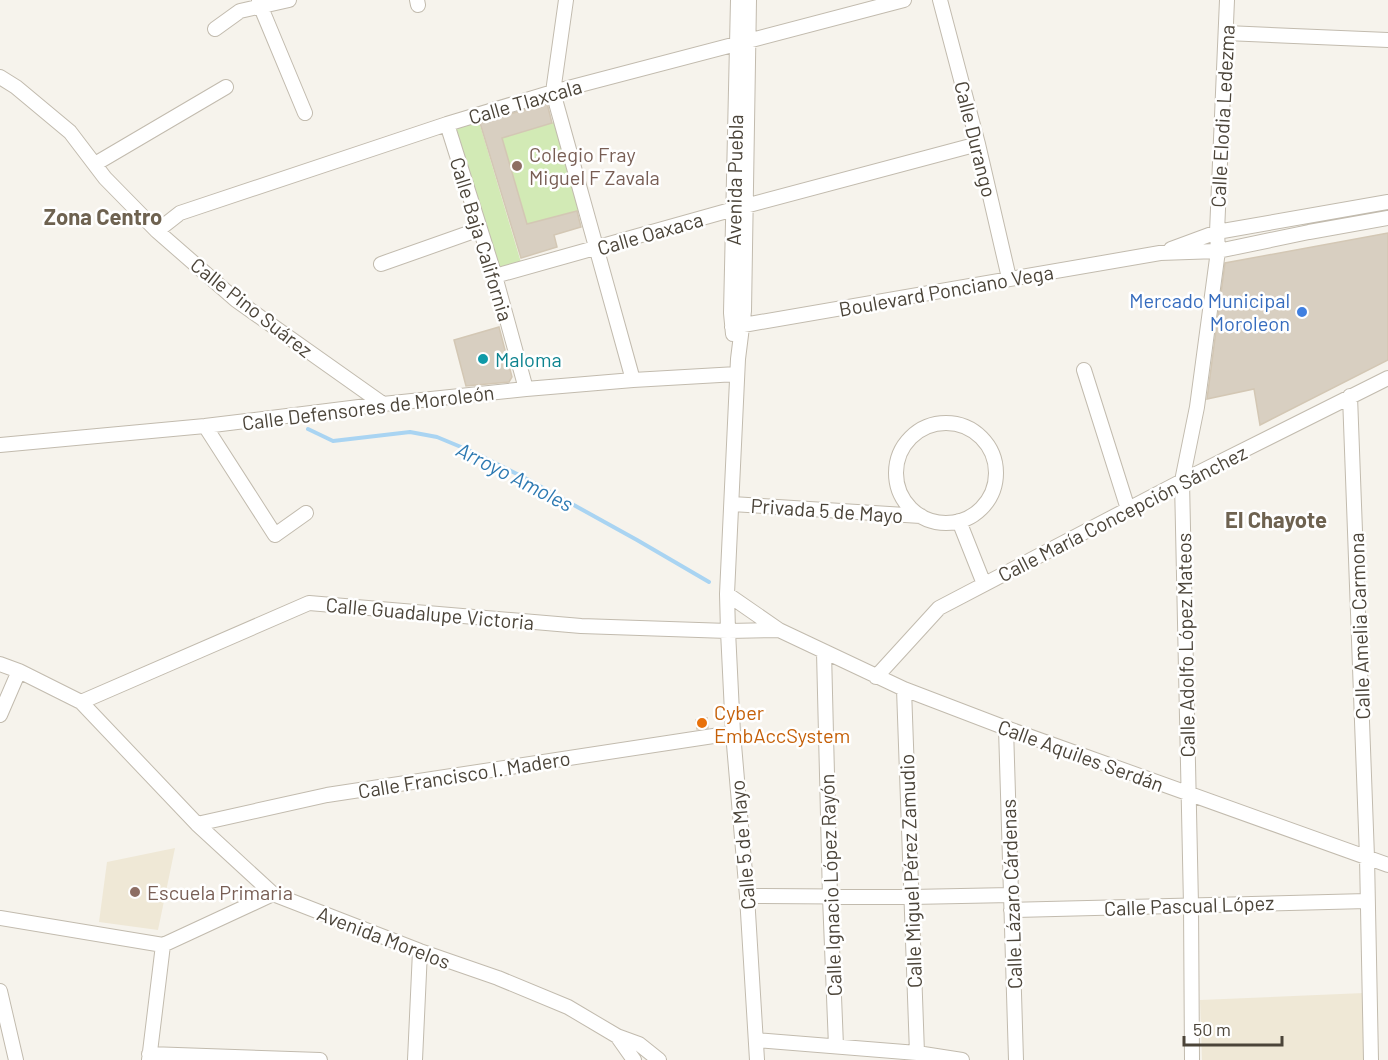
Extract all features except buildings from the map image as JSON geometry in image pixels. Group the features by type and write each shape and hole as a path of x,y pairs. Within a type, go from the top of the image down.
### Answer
{"street":[{"path":"215,29 240,11 260,3 289,0"},
{"path":"566,0 553,92 633,380"},
{"name":"Avenida Puebla","path":"728,631 738,359 742,42 738,0"},
{"name":"Avenida Puebla","path":"742,42 749,0"},
{"name":"Calle Tlaxcala","path":"157,231 180,213 447,124 553,92 904,0"},
{"name":"Calle Durango","path":"940,0 978,144 1009,278"},
{"name":"Calle Elodia Ledezma","path":"1217,232 1227,0"},
{"path":"260,3 305,113"},
{"path":"1226,33 1388,40"},
{"name":"Calle Pino Suárez","path":"0,77 16,87 70,132 105,178 157,231 236,300 383,404"},
{"path":"95,165 226,87"},
{"name":"Calle Baja California","path":"447,124 495,276 526,389"},
{"name":"Calle Oaxaca","path":"495,276 740,207 978,144"},
{"name":"Boulevard Ponciano Vega","path":"1160,253 1217,232 1388,202"},
{"name":"Boulevard Ponciano Vega","path":"737,327 1160,253 1218,251 1388,218"},
{"path":"381,264 480,229"},
{"name":"Calle Adolfo López Mateos","path":"1192,1060 1182,482 1197,407 1218,251 1217,232"},
{"path":"1084,370 1128,509"},
{"name":"Calle Defensores de Moroleón","path":"0,445 205,426 526,389 737,374"},
{"name":"Calle María Concepción Sánchez","path":"876,676 939,608 1128,509 1388,378"},
{"name":"Calle Amelia Carmona","path":"1350,396 1367,857 1371,1060"},
{"name":"Privada 5 de Mayo","path":"732,504 922,516 938,521 959,521 974,515 991,498 997,484 998,467 992,450 981,436 969,428 952,424 936,424 921,430 908,440 899,453 896,461 895,482 908,506 922,516"},
{"path":"205,426 275,535 306,513"},
{"path":"959,521 984,584"},
{"name":"Calle Aquiles Serdán","path":"728,594 779,630 904,689 1388,865"},
{"name":"Calle Guadalupe Victoria","path":"81,702 309,603 581,626 728,631"},
{"name":"Calle Aquiles Serdán","path":"728,631 779,630"},
{"name":"Calle 5 de Mayo","path":"728,631 733,733 747,896 757,1060"},
{"name":"Calle Ignacio López Rayón","path":"824,651 836,1046"},
{"name":"Avenida Morelos","path":"0,664 81,702 197,824 273,894 420,951 498,978 568,1007 618,1036 634,1060"},
{"path":"0,715 19,671"},
{"name":"Calle Miguel Pérez Zamudio","path":"904,689 917,1053"},
{"name":"Calle Lázaro Cárdenas","path":"1006,728 1016,1060"},
{"name":"Calle Francisco I. Madero","path":"197,824 327,795 733,733"},
{"path":"0,918 163,945 273,894"},
{"path":"747,896 1011,895"},
{"name":"Calle Pascual López","path":"1011,910 1367,901"},
{"path":"163,945 149,1057 320,1060"},
{"path":"415,1060 420,951"},
{"path":"0,991 16,1060"},
{"path":"618,1036 639,1044 659,1060"},
{"path":"756,1040 917,1053 962,1060"}],"shaded area":[{"name":"Escuela Primaria","path":"175,848 158,930 99,922 107,862"},
{"path":"1364,993 1366,1060 1202,1060 1200,1000"}],"green space":[{"path":"477,115 523,269 495,276 447,124"},
{"path":"561,120 586,209 527,224 502,138"}],"waterway":[{"name":"Arroyo Amoles","path":"308,429 333,441 410,432 437,437 525,478 709,582"}],"place":[{"name":"Colegio Fray Miguel F Zavala","path":"517,166"},
{"name":"Mercado Municipal Moroleon","path":"1302,312"},
{"name":"Maloma","path":"483,359"},
{"name":"Cyber EmbAccSystem","path":"702,723"},
{"name":"Escuela Primaria","path":"135,892"}],"district":[{"name":"Zona Centro","path":"103,216"},
{"name":"El Chayote","path":"1276,519"}]}
